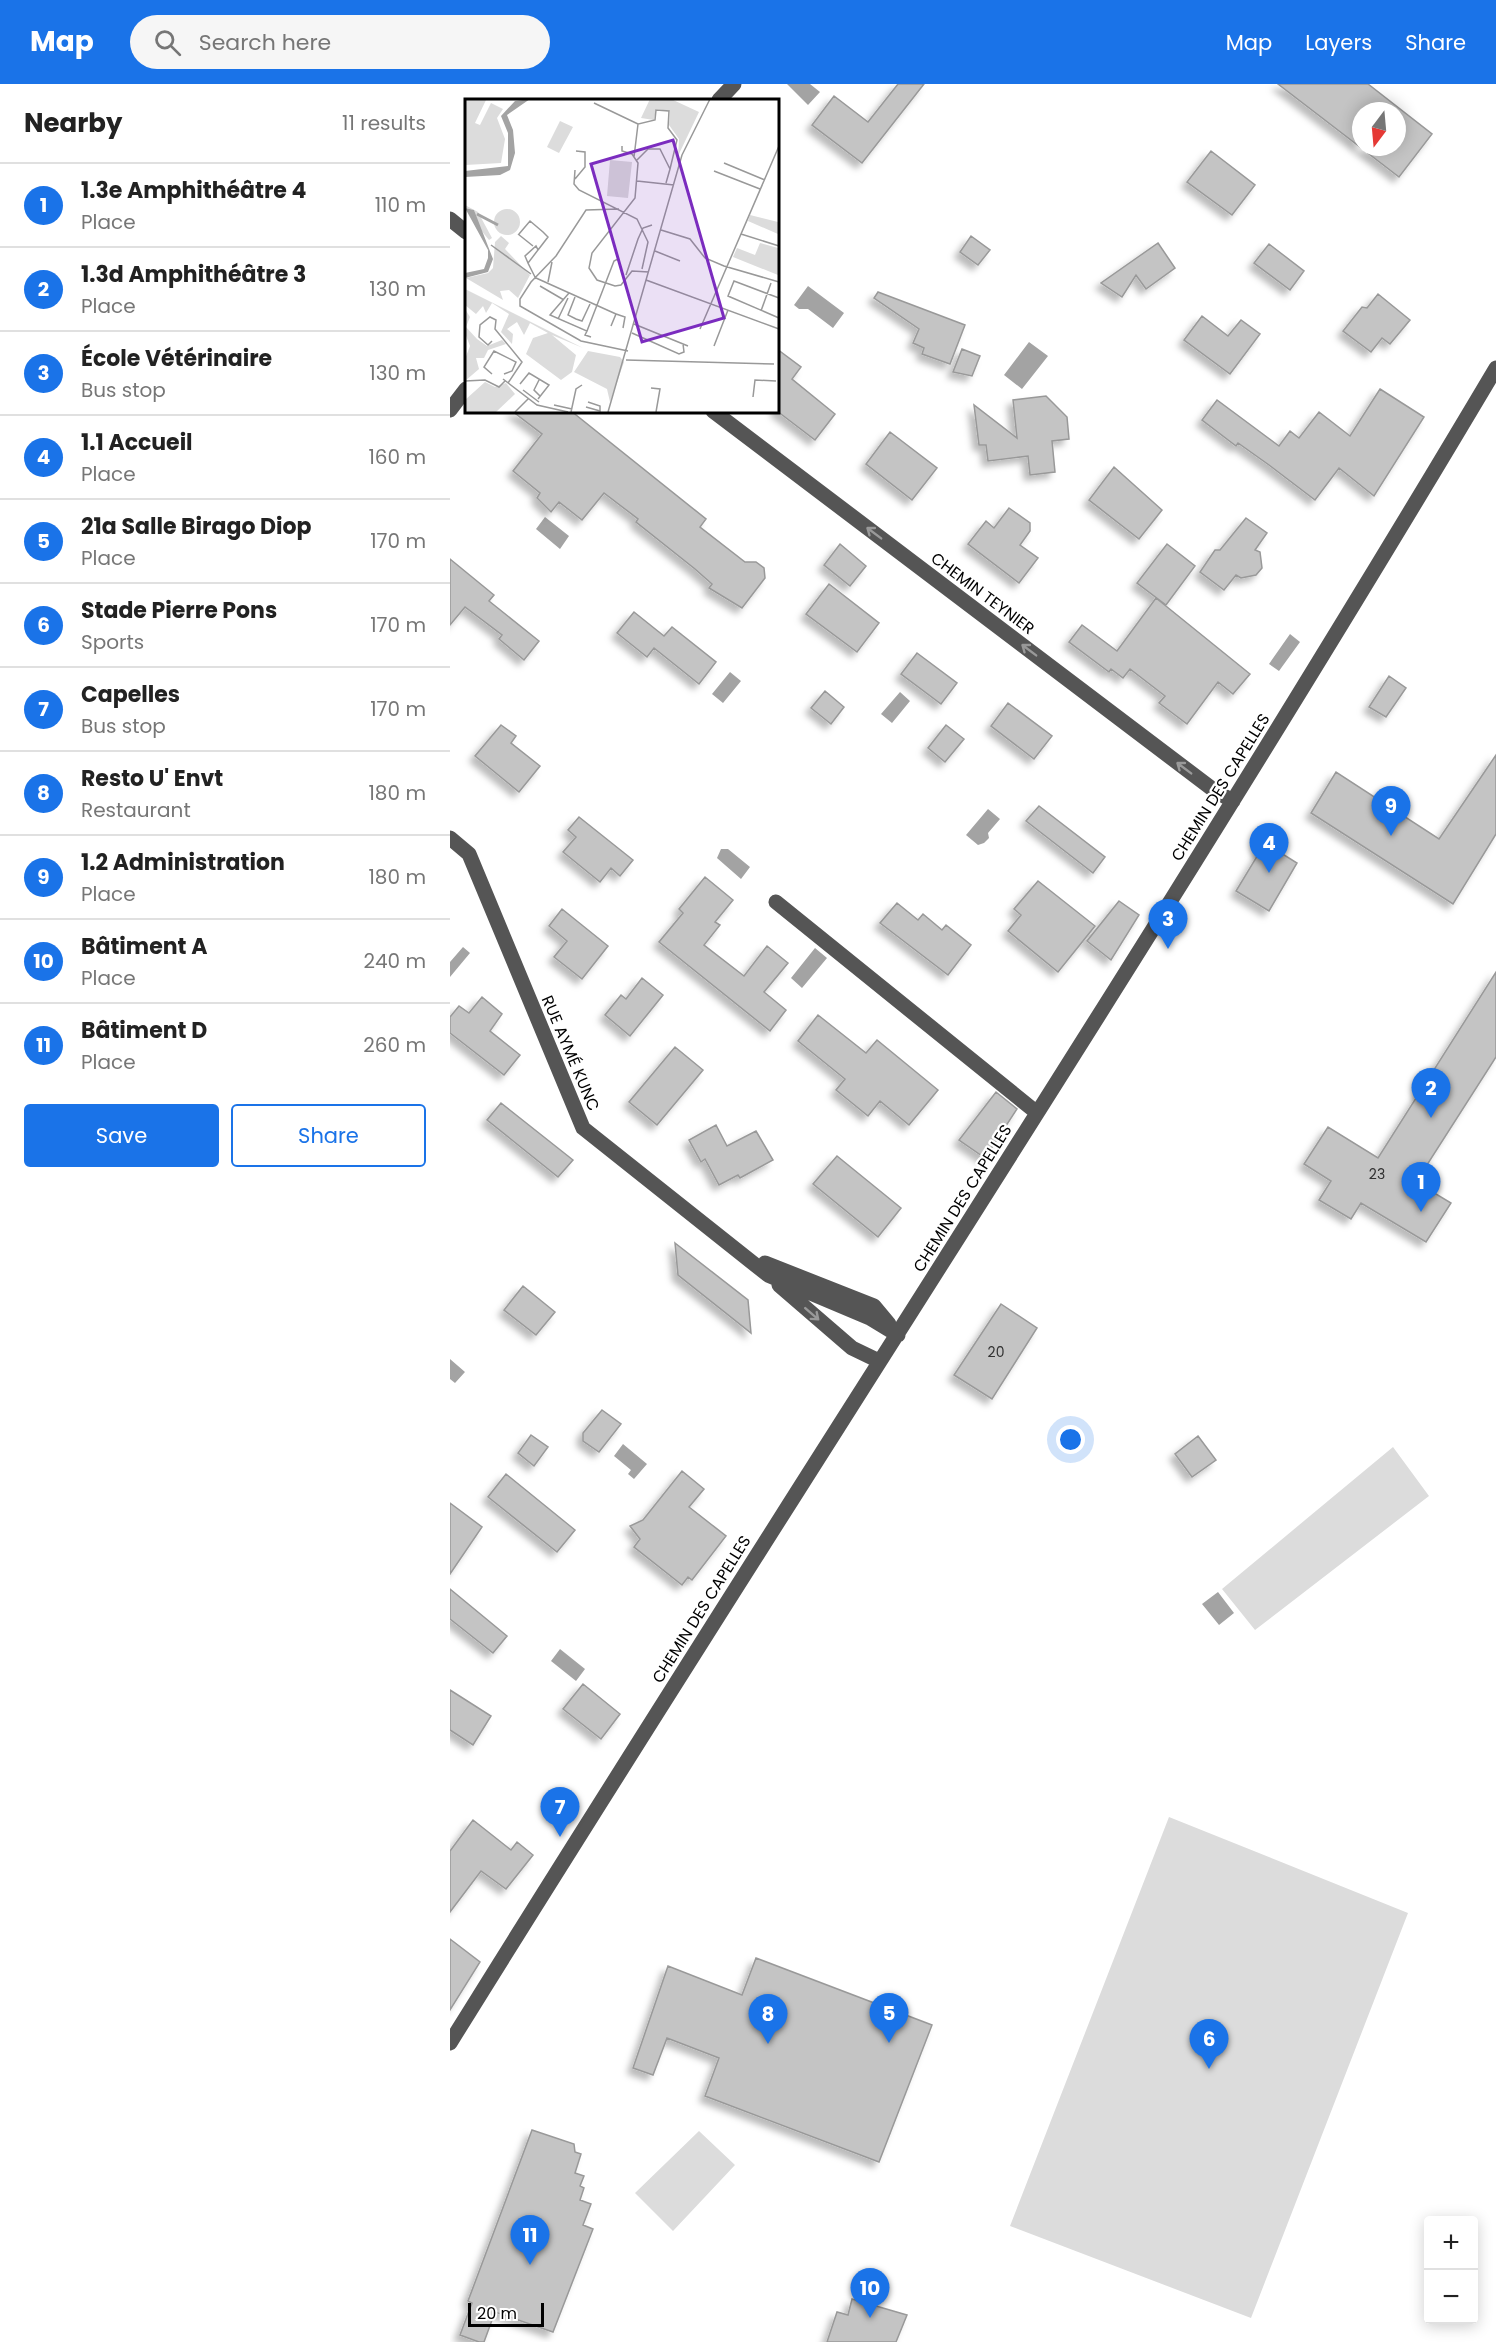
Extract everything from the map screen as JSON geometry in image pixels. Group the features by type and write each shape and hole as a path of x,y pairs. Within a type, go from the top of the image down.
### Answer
{"street":[{"path":"719,99 734,84"},
{"path":"450,219 465,231"},
{"name":"CHEMIN DES CAPELLES","path":"450,2043 1233,801 1371,578 1496,368"},
{"path":"450,410 465,390"},
{"name":"CHEMIN TEYNIER","path":"714,412 1205,784 1233,801"},
{"name":"RUE AYMÉ KUNC","path":"450,838 468,854 583,1128 717,1237 768,1275 852,1348 879,1361"},
{"path":"777,902 1036,1112"},
{"name":"RUE AYMÉ KUNC","path":"717,1237 759,1261 874,1306 898,1335"},
{"name":"RUE AYMÉ KUNC","path":"768,1275 870,1318 898,1335"}],"shaded area":[{"path":"787,84 810,84 820,92 808,105"},
{"path":"808,286 844,313 833,328 808,309 799,309 794,305"},
{"path":"1029,342 1048,356 1022,389 1004,375"},
{"path":"545,517 569,536 560,549 536,529"},
{"path":"1290,634 1300,642 1279,671 1269,664"},
{"path":"730,672 741,681 723,703 712,694"},
{"path":"900,692 910,701 892,723 881,714"},
{"path":"988,809 1000,819 988,833 989,838 978,845 966,835"},
{"path":"721,849 728,849 750,867 741,879 717,858"},
{"path":"463,947 470,953 450,977 450,962"},
{"path":"815,948 827,958 802,988 791,978"},
{"path":"450,1359 465,1372 455,1383 450,1379"},
{"path":"623,1444 647,1464 634,1479 628,1474 631,1470 614,1456"},
{"path":"1393,1447 1429,1496 1255,1630 1222,1589"},
{"path":"1218,1592 1234,1613 1219,1625 1202,1604"},
{"path":"560,1649 585,1669 576,1681 551,1661"},
{"path":"1169,1817 1408,1913 1251,2318 1010,2226"},
{"path":"699,2131 735,2165 673,2231 635,2193"}],"building":[{"path":"898,84 924,84 862,163 812,125 834,96 868,122"},
{"path":"1278,84 1368,84 1391,102 1352,102 1352,141"},
{"path":"1406,114 1432,134 1399,177 1372,156 1406,156"},
{"path":"1211,151 1255,185 1232,215 1187,182"},
{"path":"971,236 990,250 978,265 960,252"},
{"path":"1158,243 1175,268 1146,289 1136,275 1122,297 1101,283"},
{"path":"1269,244 1304,271 1290,290 1254,263"},
{"path":"878,292 965,325 950,364 922,354 924,348 913,343 919,329 874,298"},
{"path":"1378,294 1410,320 1390,344 1382,338 1371,352 1343,331 1362,307 1367,308"},
{"path":"1202,316 1228,336 1241,320 1260,334 1230,374 1184,340"},
{"path":"962,349 980,356 972,376 953,372"},
{"path":"778,350 801,367 792,379 835,414 815,440 778,412"},
{"path":"1380,389 1424,417 1374,496 1339,468 1315,500 1238,443 1236,446 1202,420 1217,400 1279,446 1290,431 1299,438 1319,412 1350,436"},
{"path":"1046,396 1067,417 1069,439 1052,441 1055,472 1030,475 1028,456 988,461 986,445 979,445 974,405 1017,438 1013,400"},
{"path":"513,412 572,412 706,519 700,527 745,562 756,562 764,568 765,578 742,608 709,588 712,584 636,522 638,519 604,493 582,520 559,502 551,512 537,498 540,493 513,471 542,434"},
{"path":"890,432 937,468 912,500 866,464"},
{"path":"1114,467 1162,510 1139,539 1089,500"},
{"path":"1009,508 1030,523 1030,531 1020,545 1038,558 1019,583 968,544 986,521 994,528"},
{"path":"1246,518 1267,533 1255,550 1260,552 1262,568 1256,575 1241,578 1236,575 1224,590 1200,572 1215,550 1220,550"},
{"path":"840,544 866,566 850,586 824,565"},
{"path":"1167,544 1195,566 1166,605 1137,583"},
{"path":"450,559 494,595 489,601 539,641 524,660 499,639 502,635 465,607 450,625"},
{"path":"829,584 879,623 857,652 806,614"},
{"path":"1156,598 1250,674 1233,694 1218,682 1187,724 1159,703 1165,696 1130,669 1123,678 1111,669 1109,672 1069,642 1082,625 1117,651"},
{"path":"634,612 664,636 672,627 716,662 699,684 654,648 647,657 617,633"},
{"path":"917,653 957,683 941,704 901,674"},
{"path":"1389,676 1406,688 1386,717 1369,707"},
{"path":"825,691 844,707 831,724 811,708"},
{"path":"1008,703 1052,736 1034,759 991,726"},
{"path":"501,725 516,736 511,743 540,766 519,792 475,756"},
{"path":"946,725 964,739 945,762 928,748"},
{"path":"1496,755 1496,834 1453,904 1311,813 1336,772 1439,839"},
{"path":"1039,806 1105,857 1093,873 1026,821"},
{"path":"579,817 633,860 620,876 611,868 600,882 563,852 576,837 568,830"},
{"path":"1265,843 1297,863 1269,911 1236,891"},
{"path":"705,877 733,900 715,922 720,925 704,945 744,976 767,946 788,963 764,992 786,1010 770,1031 659,942 683,913 679,909"},
{"path":"1038,881 1095,926 1058,972 1008,931 1021,915 1014,909"},
{"path":"1119,901 1139,915 1111,960 1087,941"},
{"path":"897,903 918,920 923,914 942,930 946,925 971,945 948,975 880,923"},
{"path":"562,909 608,946 582,979 554,957 567,941 549,926"},
{"path":"1496,972 1496,1057 1416,1182 1451,1203 1426,1242 1361,1203 1351,1219 1319,1200 1331,1181 1304,1164 1328,1127 1378,1158"},
{"path":"642,978 663,995 630,1036 605,1015 621,995 626,999"},
{"path":"482,997 502,1014 490,1031 520,1055 504,1075 450,1033 450,1017 459,1006 469,1013"},
{"path":"818,1015 866,1053 877,1040 938,1090 909,1125 880,1101 868,1116 836,1090 845,1079 798,1041"},
{"path":"675,1047 703,1070 657,1125 629,1102"},
{"path":"996,1092 1017,1109 985,1158 959,1140"},
{"path":"501,1103 573,1160 558,1177 487,1120"},
{"path":"716,1125 727,1146 756,1131 773,1160 740,1178 738,1175 719,1185 705,1159 701,1162 689,1140"},
{"path":"837,1156 901,1208 878,1237 813,1184"},
{"path":"675,1243 748,1300 751,1333 678,1275"},
{"path":"523,1286 555,1312 536,1335 504,1310"},
{"path":"1001,1304 1037,1328 992,1399 954,1375"},
{"path":"602,1410 621,1424 599,1452 583,1441 583,1433"},
{"path":"531,1435 548,1447 534,1466 518,1453"},
{"path":"1198,1436 1216,1460 1192,1477 1175,1454"},
{"path":"682,1471 704,1489 689,1507 726,1536 692,1580 688,1577 682,1585 634,1547 640,1539 630,1526 643,1520"},
{"path":"506,1474 575,1530 557,1552 488,1497"},
{"path":"450,1503 482,1527 450,1574"},
{"path":"450,1589 507,1636 493,1653 450,1619"},
{"path":"583,1684 620,1714 601,1739 563,1709"},
{"path":"450,1690 491,1716 473,1745 450,1730"},
{"path":"473,1820 511,1850 517,1842 533,1855 506,1889 481,1871 450,1912 450,1851"},
{"path":"450,1939 480,1962 450,2010"},
{"path":"756,1958 932,2025 879,2162 705,2096 719,2058 667,2038 653,2075 633,2068 668,1966 742,1995"},
{"path":"532,2130 574,2144 575,2152 581,2154 575,2173 584,2176 580,2186 584,2188 580,2200 591,2204 583,2225 593,2229 553,2332 495,2312 484,2342 479,2342 460,2335 472,2303 468,2301"},
{"path":"852,2299 907,2315 896,2342 827,2342 837,2312 848,2315"}],"place":[{"name":"1.2 Administration","path":"1391,836"},
{"name":"1.1 Accueil","path":"1269,873"},
{"name":"École Vétérinaire","path":"1168,949"},
{"name":"1.3d Amphithéâtre 3","path":"1431,1118"},
{"name":"1.3e Amphithéâtre 4","path":"1421,1212"},
{"name":"Capelles","path":"560,1837"},
{"name":"21a Salle Birago Diop","path":"889,2043"},
{"name":"Resto U' Envt","path":"768,2044"},
{"name":"Stade Pierre Pons","path":"1209,2069"},
{"name":"Bâtiment D","path":"530,2265"},
{"name":"Bâtiment A","path":"870,2318"}]}
